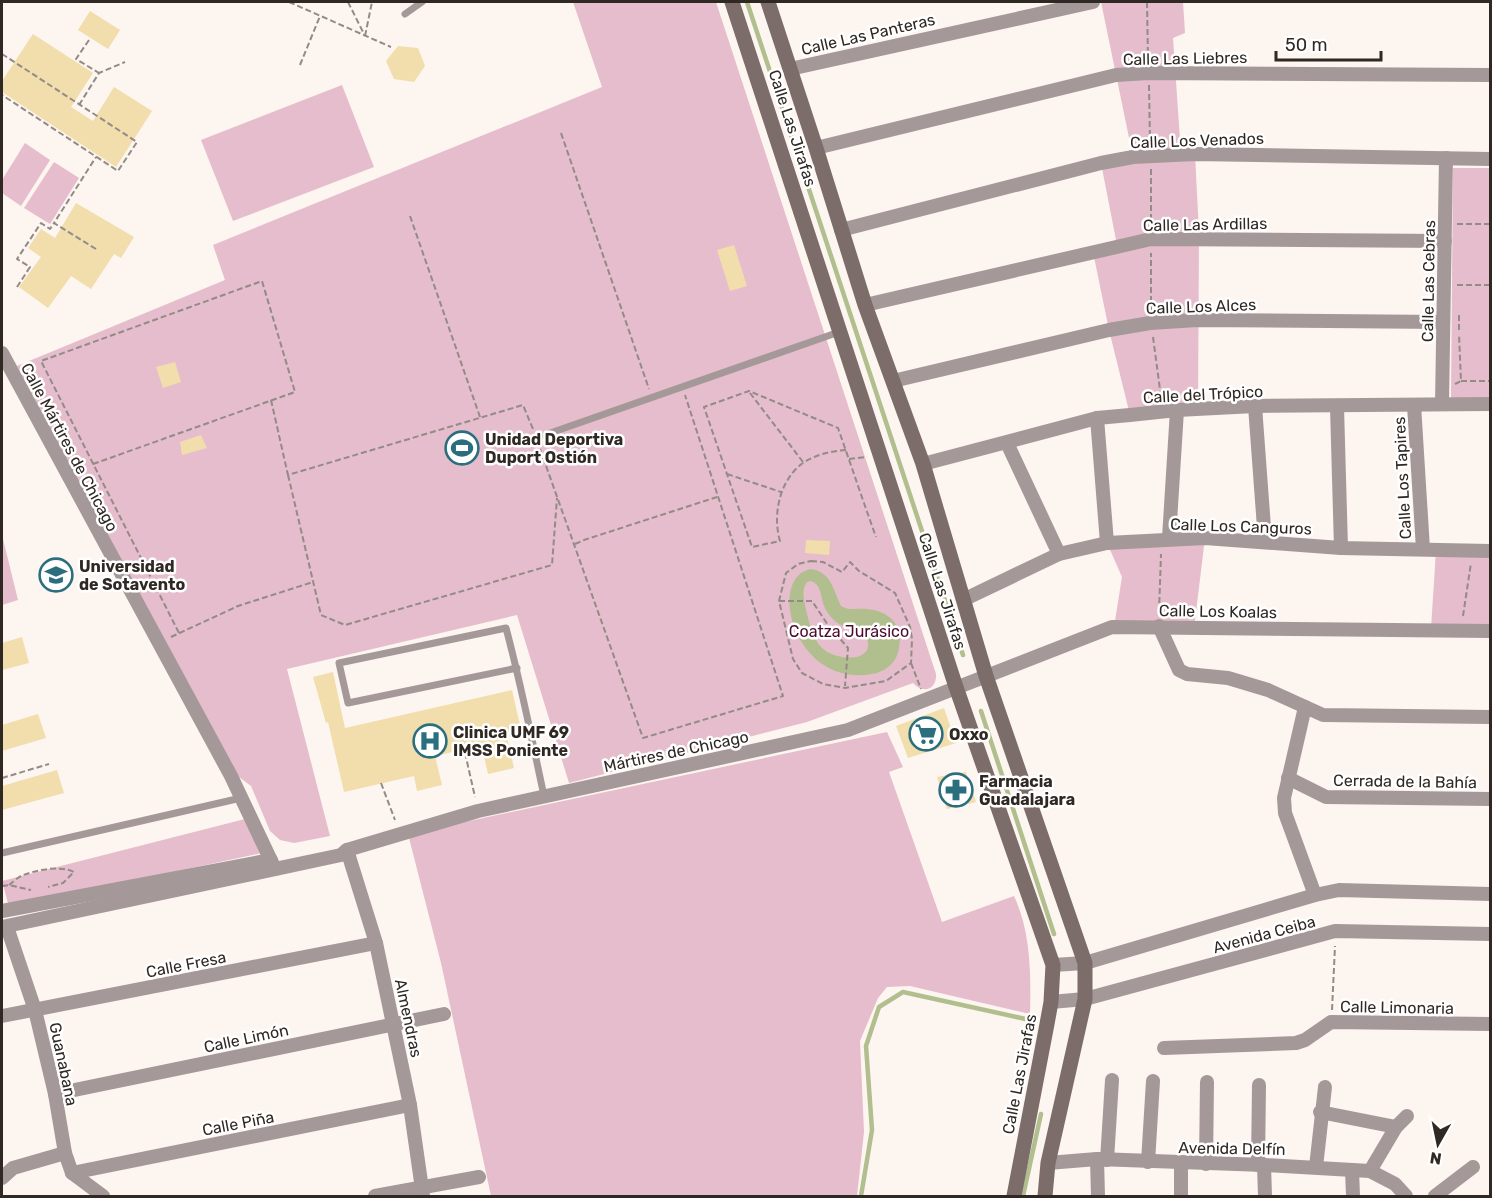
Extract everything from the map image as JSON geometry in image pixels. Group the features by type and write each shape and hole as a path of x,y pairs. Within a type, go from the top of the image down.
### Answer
{"main road":[{"name":"Calle Las Jirafas","path":"732,2 956,687 1053,965 1051,1002 1014,1197"},
{"name":"Calle Las Jirafas","path":"768,2 865,305 923,464 986,676 1085,963 1085,999 1048,1163 1044,1197"}],"street":[{"name":"Calle Las Panteras","path":"790,69 1093,2"},
{"name":"Calle Las Liebres","path":"816,148 1116,75 1148,73 1491,75"},
{"name":"Calle Los Venados","path":"841,230 1101,163 1150,155 1491,159"},
{"name":"Calle Las Cebras","path":"1442,404 1446,158"},
{"name":"Calle Las Ardillas","path":"865,305 1151,239 1445,241"},
{"name":"Calle Los Alces","path":"893,381 1108,330 1150,323 1197,320 1443,322"},
{"name":"Calle Mártires de Chicago","path":"2,354 241,798"},
{"name":"Calle del Trópico","path":"923,464 1097,418 1255,406 1491,404"},
{"name":"Calle Los Tapires","path":"1414,405 1423,549"},
{"path":"1255,406 1265,541"},
{"path":"1337,406 1341,548"},
{"path":"1165,539 1170,411"},
{"path":"1097,418 1107,543"},
{"path":"1007,443 1059,554"},
{"name":"Calle Los Canguros","path":"964,599 1059,554 1107,543 1165,539 1265,541 1341,548 1491,551"},
{"path":"1159,626 1179,670 1186,674 1228,678 1268,690 1323,715 1491,717"},
{"name":"Calle Los Koalas","path":"956,687 1112,627 1491,630"},
{"name":"Mártires de Chicago","path":"400,835 478,812 544,796 848,730 956,687"},
{"path":"1305,707 1284,798 1285,813 1315,894"},
{"name":"Cerrada de la Bahía","path":"1288,778 1326,797 1491,799"},
{"path":"241,798 273,865"},
{"path":"2,911 342,855 347,850 400,835"},
{"name":"Almendras","path":"347,850 376,943 410,1105 422,1192"},
{"path":"4,927 273,865"},
{"name":"Avenida Ceiba","path":"1053,965 1085,963 1315,894 1339,890 1491,894"},
{"name":"Guanabana","path":"4,927 35,1010 55,1094 65,1153 72,1173"},
{"name":"Avenida Ceiba","path":"1051,1002 1085,999 1335,932 1491,934"},
{"name":"Calle Fresa","path":"2,1016 376,943"},
{"name":"Calle Limón","path":"55,1094 444,1014"},
{"name":"Calle Limonaria","path":"1164,1048 1296,1043 1305,1040 1331,1022 1491,1024"},
{"path":"1098,1197 1112,1080"},
{"path":"1148,1162 1153,1081"},
{"path":"1206,1164 1207,1082"},
{"path":"1259,1085 1261,1165 1265,1197"},
{"path":"1316,1167 1324,1087"},
{"name":"Calle Piña","path":"72,1173 410,1105"},
{"path":"1320,1112 1396,1127"},
{"path":"1370,1171 1396,1127 1407,1116"},
{"path":"2,1178 13,1168 65,1153"},
{"name":"Avenida Delfín","path":"1048,1163 1102,1160 1370,1171 1395,1185 1406,1197"},
{"path":"1181,1163 1181,1197"},
{"path":"1435,1197 1473,1167"},
{"path":"1352,1170 1353,1197"},
{"path":"72,1173 103,1197"},
{"path":"375,1197 422,1192 479,1177"}],"lane":[{"path":"405,14 422,2"},
{"path":"536,438 839,332"},
{"path":"517,668 348,703 339,663 506,628 517,668 544,796"},
{"path":"2,853 241,798"}],"path":[{"path":"289,2 391,47"},
{"path":"348,2 365,36"},
{"path":"365,36 372,2"},
{"path":"1147,2 1150,323 1170,411"},
{"path":"300,64 320,16"},
{"path":"89,40 76,59 99,73"},
{"path":"2,54 137,142 117,171 2,95"},
{"path":"79,105 99,73 125,62"},
{"path":"561,133 651,398"},
{"path":"17,287 30,267 17,259 40,223 50,229 96,157"},
{"path":"410,216 480,418"},
{"path":"54,223 96,249"},
{"path":"1445,224 1491,224"},
{"path":"93,464 295,392 262,280 41,361 93,464 179,633"},
{"path":"1444,285 1491,285"},
{"path":"1461,381 1491,381"},
{"path":"288,475 524,405 643,738 783,696 682,387"},
{"path":"749,391 803,462"},
{"path":"846,450 824,453 803,462 782,492 777,514 780,541 752,547 704,407 749,391 838,428 846,450 876,537"},
{"path":"271,400 321,615 345,626 552,565 557,495"},
{"path":"849,459 879,455"},
{"path":"727,474 782,492"},
{"path":"575,544 718,497"},
{"path":"1159,626 1165,539"},
{"path":"1461,630 1473,551"},
{"path":"911,663 886,681 845,688 832,687 812,680 797,668 793,659 779,601 786,573 798,564 811,561 823,562 842,572 850,562 859,571 895,593 910,627 911,663 925,699"},
{"path":"157,644 238,606 313,582"},
{"path":"779,601 808,600 814,603 828,625 848,648 845,688"},
{"path":"463,744 478,812"},
{"path":"2,778 49,764"},
{"path":"381,783 400,835"},
{"path":"9,885 21,876 45,870 66,868 74,872 63,883 43,888"},
{"path":"2,886 9,885 34,891"},
{"path":"1331,1022 1335,932"}],"green space":[{"name":"Unidad Deportiva Duport Ostión","path":"573,2 716,2 936,679 929,689 921,688 913,683 807,722 569,783 517,615 287,669 330,836 294,843 280,840 270,831 251,786 239,777 17,366 225,280 213,245 602,87"},
{"path":"1101,2 1183,2 1185,33 1173,38 1181,154 1195,154 1199,234 1198,409 1130,415 1109,330 1093,252 1117,245 1101,163 1133,157"},
{"path":"342,85 374,167 233,221 201,140"},
{"path":"25,143 50,160 21,206 2,193 2,180"},
{"path":"54,162 79,178 50,224 24,208"},
{"path":"1453,168 1490,168 1490,399 1451,399"},
{"path":"2,535 18,600 2,605"},
{"path":"1205,538 1194,628 1114,627 1122,577 1107,543"},
{"path":"1436,550 1490,551 1490,631 1431,629"},
{"path":"887,732 903,767 889,772 942,922 1014,896 1027,939 1030,1014 910,986 887,987 878,998 860,1041 864,1132 857,1196 491,1196 441,963 408,834"},
{"path":"245,819 262,853 9,907 2,881"}],"shaded area":[{"path":"811,569 818,571 830,582 844,608 875,610 888,616 897,626 900,640 898,653 890,666 872,674 845,674 823,665 807,649 795,630 790,609 791,591 798,576","holes":["807,582 815,583 830,616 839,624 866,636 868,645 866,652 861,656 836,656 822,648 816,640 804,602 804,588"]}],"building":[{"path":"90,11 120,30 108,49 78,30"},
{"path":"33,34 93,73 71,107 93,121 114,87 152,111 116,167 2,92 2,81"},
{"path":"398,46 418,48 425,66 414,82 394,79 386,61"},
{"path":"76,203 134,237 121,258 114,254 91,289 71,276 48,308 19,287 41,257 28,248 41,229 55,238"},
{"path":"734,245 747,286 730,291 717,250"},
{"path":"175,362 181,382 163,388 156,367"},
{"path":"201,435 207,448 182,455 180,442"},
{"path":"806,540 830,541 829,555 805,553"},
{"path":"22,637 29,663 2,670 2,643"},
{"path":"333,672 345,728 512,690 522,734 507,737 514,768 488,774 481,743 456,748 457,751 435,756 442,785 417,791 414,776 344,792 328,722 326,723 313,677"},
{"name":"Oxxo","path":"944,708 956,743 908,758 896,726"},
{"path":"38,714 46,738 2,751 2,725"},
{"path":"57,770 64,793 2,810 2,786"},
{"name":"Farmacia Guadalajara","path":"966,772 976,802 947,809 937,777"}],"waterway":[{"path":"747,2 963,655"},
{"path":"981,711 1054,934"},
{"path":"861,1196 872,1130 866,1046 879,1007 903,992 1030,1020"},
{"path":"1023,1196 1041,1114"}],"place":[{"name":"Unidad Deportiva Duport Ostión","path":"462,448"},
{"name":"Universidad de Sotavento","path":"56,575"},
{"name":"Oxxo","path":"926,734"},
{"name":"Clinica UMF 69 IMSS Poniente","path":"430,741"},
{"name":"Farmacia Guadalajara","path":"956,790"}],"park label":[{"name":"Coatza Jurásico","path":"849,631"}]}
